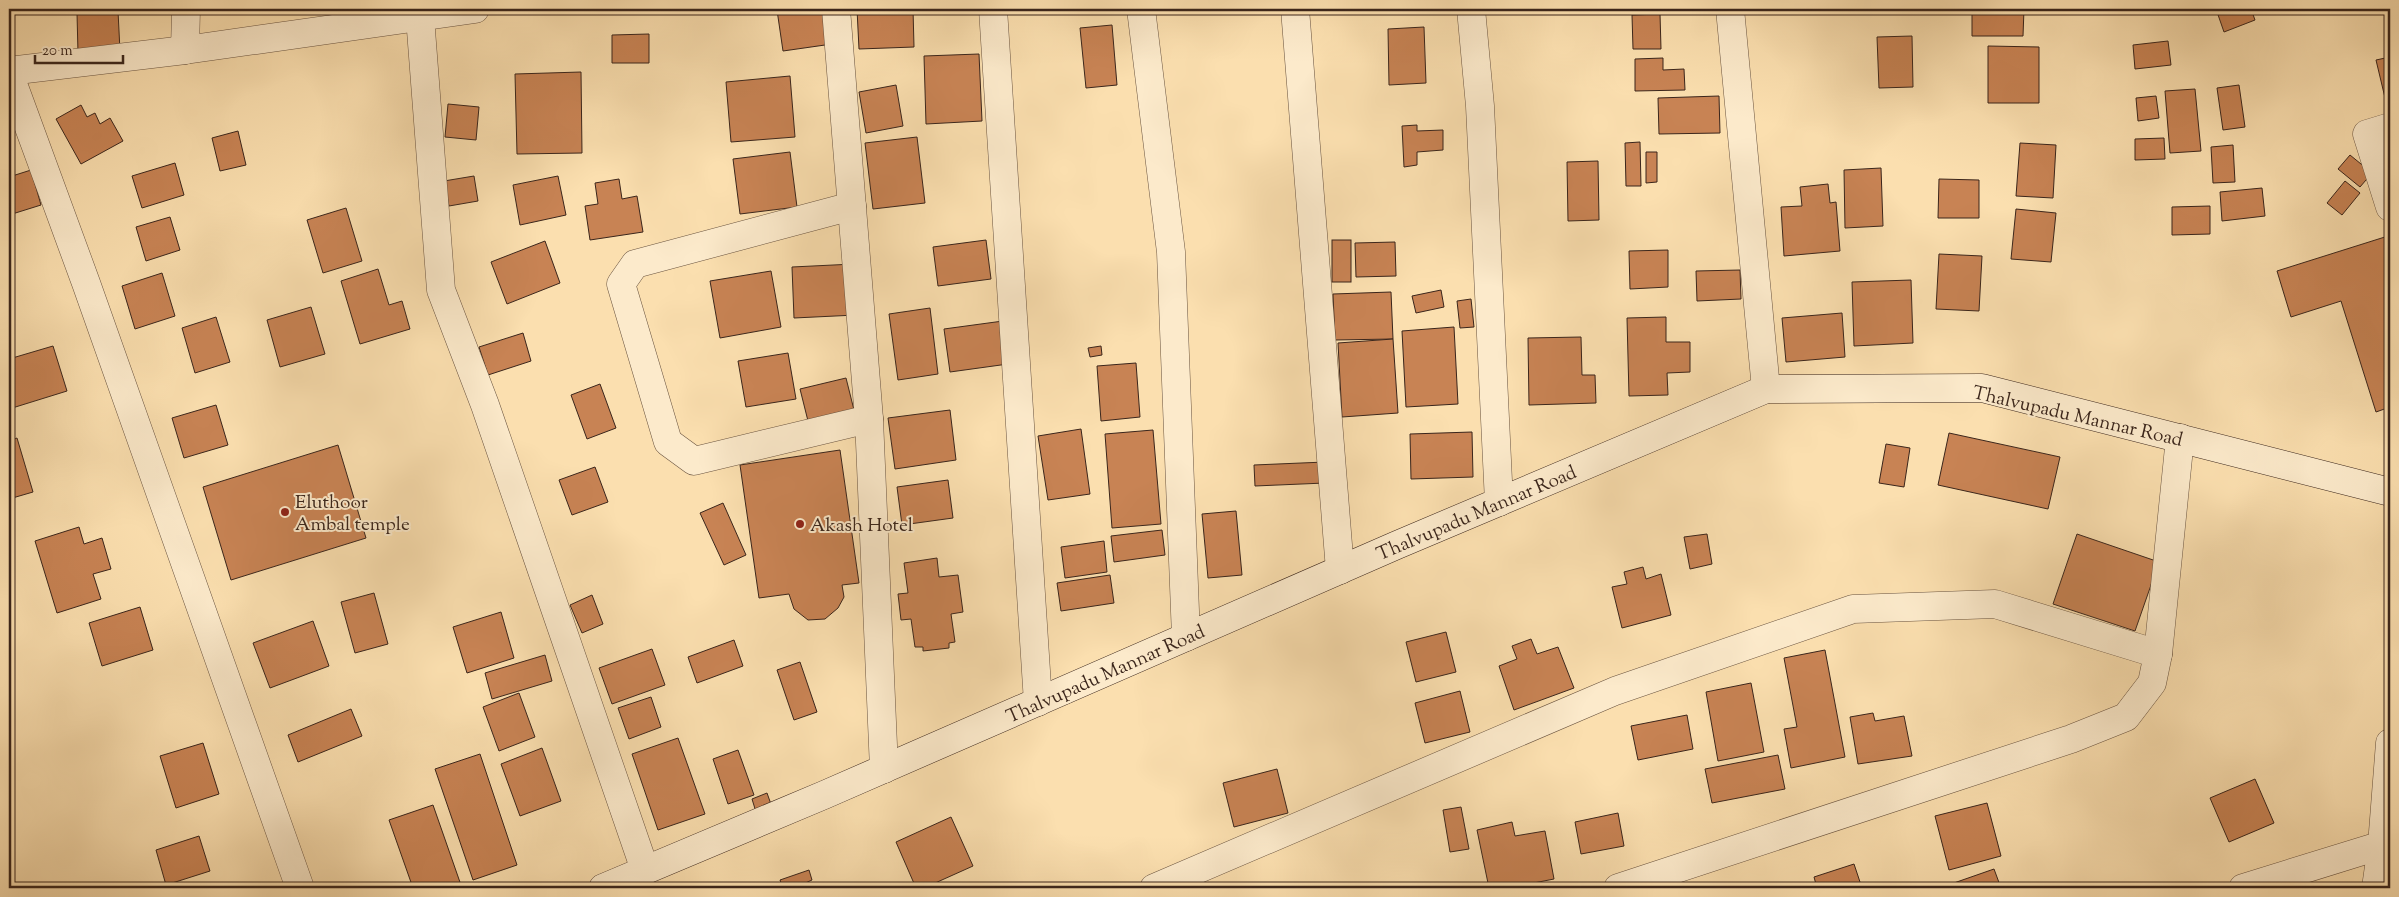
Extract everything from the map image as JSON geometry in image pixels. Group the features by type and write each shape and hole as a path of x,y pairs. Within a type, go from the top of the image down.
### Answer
{"street":[{"path":"185,50 186,9"},
{"path":"300,888 86,283 9,72 185,50 475,9"},
{"path":"836,9 869,419 884,769"},
{"path":"993,9 1038,702"},
{"path":"1141,9 1171,252 1186,637"},
{"path":"1295,9 1340,570"},
{"path":"1471,9 1480,106 1499,502"},
{"path":"1730,9 1766,389"},
{"path":"420,17 441,290 485,405 645,870"},
{"path":"2390,127 2367,134 2390,207"},
{"path":"852,206 635,264 621,284 668,442 694,461 869,419"},
{"name":"Thalvupadu Mannar Road","path":"603,888 884,769 1340,570 1766,389 1982,388 2390,492"},
{"path":"1618,888 2071,739 2126,717 2152,683 2158,654 2180,438"},
{"path":"1154,888 1615,691 1853,609 1995,604 2158,654"},
{"path":"2376,888 2382,845 2390,742"},
{"path":"2243,888 2382,845"}],"building":[{"path":"337,9 388,9 338,16"},
{"path":"827,9 832,44 783,51 777,10"},
{"path":"857,9 913,9 914,47 859,49"},
{"path":"1972,9 2024,9 2023,36 1972,36"},
{"path":"2216,9 2251,9 2255,20 2224,32"},
{"path":"118,11 120,51 78,53 77,13"},
{"path":"1660,14 1661,49 1633,49 1632,15"},
{"path":"1112,25 1117,85 1086,88 1080,28"},
{"path":"1424,27 1426,83 1389,85 1388,29"},
{"path":"649,34 649,63 612,63 612,35"},
{"path":"1912,36 1913,87 1879,88 1877,37"},
{"path":"2168,41 2171,65 2135,69 2133,45"},
{"path":"1988,46 2039,47 2039,103 1988,103"},
{"path":"979,54 982,121 926,124 924,56"},
{"path":"2390,57 2390,100 2386,102 2376,60"},
{"path":"1663,58 1663,70 1684,69 1685,90 1635,91 1635,59"},
{"path":"581,72 582,153 517,154 515,74"},
{"path":"790,76 795,137 731,142 726,82"},
{"path":"896,85 903,126 866,133 859,92"},
{"path":"2239,85 2245,127 2223,130 2217,88"},
{"path":"2195,89 2201,151 2170,153 2165,91"},
{"path":"1719,96 1720,133 1659,134 1658,98"},
{"path":"2156,96 2159,118 2138,121 2136,98"},
{"path":"448,104 479,107 476,140 445,137"},
{"path":"81,105 87,117 95,113 100,124 110,118 123,141 81,164 56,119"},
{"path":"1417,125 1417,131 1443,130 1443,150 1417,152 1417,165 1404,167 1402,126"},
{"path":"238,131 246,165 220,171 212,138"},
{"path":"917,137 925,203 873,209 865,143"},
{"path":"2164,138 2165,159 2135,160 2135,139"},
{"path":"1640,142 1641,186 1626,186 1625,143"},
{"path":"2020,143 2056,145 2053,198 2016,196"},
{"path":"2233,145 2235,182 2213,183 2211,147"},
{"path":"790,152 797,207 740,214 733,159"},
{"path":"1646,152 1657,152 1657,182 1646,183"},
{"path":"2350,155 2372,173 2360,187 2338,169"},
{"path":"1598,161 1599,220 1568,221 1567,162"},
{"path":"175,163 184,195 142,208 132,176"},
{"path":"1881,168 1883,226 1845,228 1844,170"},
{"path":"31,170 41,205 9,215 9,177"},
{"path":"474,176 478,201 449,206 444,181"},
{"path":"558,176 566,215 520,225 513,185"},
{"path":"619,179 622,199 637,196 643,232 590,240 585,206 598,204 595,183"},
{"path":"1939,179 1979,180 1979,218 1938,218"},
{"path":"2345,181 2360,193 2342,215 2327,203"},
{"path":"1828,184 1830,203 1836,202 1840,251 1784,256 1781,207 1802,206 1800,187"},
{"path":"2262,188 2265,216 2222,221 2220,192"},
{"path":"2210,206 2210,234 2172,235 2172,207"},
{"path":"346,208 362,261 323,273 307,220"},
{"path":"2016,209 2056,213 2051,262 2011,259"},
{"path":"170,217 180,250 146,261 136,227"},
{"path":"2388,236 2390,244 2390,407 2376,412 2341,301 2291,317 2277,271"},
{"path":"986,240 991,279 938,286 933,247"},
{"path":"1332,240 1351,240 1351,282 1332,282"},
{"path":"545,241 560,283 507,304 491,262"},
{"path":"1395,242 1396,276 1356,277 1355,243"},
{"path":"1668,250 1668,287 1630,289 1629,251"},
{"path":"1939,254 1982,256 1979,311 1936,309"},
{"path":"854,264 856,315 794,318 792,267"},
{"path":"378,269 389,305 402,301 410,329 360,344 341,281"},
{"path":"1740,270 1741,299 1697,301 1696,271"},
{"path":"771,271 781,327 720,338 710,281"},
{"path":"162,273 175,316 135,329 122,286"},
{"path":"1911,280 1913,343 1854,346 1852,282"},
{"path":"1441,290 1444,307 1416,313 1412,296"},
{"path":"1391,292 1393,339 1335,340 1333,294"},
{"path":"1471,299 1474,327 1460,328 1457,301"},
{"path":"311,307 325,354 280,367 267,320"},
{"path":"930,308 938,374 898,380 889,314"},
{"path":"1842,313 1845,357 1786,362 1782,318"},
{"path":"216,317 230,362 195,373 182,328"},
{"path":"1666,317 1666,342 1690,342 1690,372 1667,373 1668,395 1629,396 1627,318"},
{"path":"1003,321 1008,364 950,372 944,329"},
{"path":"1454,327 1458,404 1406,407 1402,331"},
{"path":"523,333 531,361 488,375 479,347"},
{"path":"1581,337 1582,375 1595,375 1596,403 1529,405 1528,338"},
{"path":"1393,339 1398,413 1342,417 1338,343"},
{"path":"53,346 67,391 9,409 9,359"},
{"path":"1101,346 1102,355 1090,357 1088,348"},
{"path":"788,353 796,399 746,407 738,361"},
{"path":"1136,363 1140,417 1101,421 1097,366"},
{"path":"846,378 855,414 809,425 800,389"},
{"path":"600,384 616,428 587,439 571,395"},
{"path":"216,405 228,445 184,458 172,418"},
{"path":"950,410 956,460 895,469 888,418"},
{"path":"1081,429 1090,494 1048,500 1038,436"},
{"path":"1153,430 1161,524 1112,528 1105,434"},
{"path":"1472,432 1473,477 1411,479 1410,434"},
{"path":"1949,433 2060,457 2048,509 1938,485"},
{"path":"17,438 33,492 9,499 9,441"},
{"path":"1886,444 1910,448 1904,487 1879,483"},
{"name":"Eluthoor Ambal temple","path":"338,445 366,538 231,580 203,487"},
{"name":"Akash Hotel","path":"840,450 859,583 842,585 844,597 838,608 825,619 808,620 794,609 789,594 759,598 740,465"},
{"path":"1325,462 1325,483 1255,486 1254,465"},
{"path":"595,467 608,502 572,515 559,480"},
{"path":"948,480 953,518 902,525 897,487"},
{"path":"723,503 746,555 724,565 700,513"},
{"path":"1236,511 1242,575 1208,578 1202,514"},
{"path":"79,527 84,544 102,538 111,569 93,574 101,599 57,613 35,541"},
{"path":"1162,530 1165,555 1114,562 1111,536"},
{"path":"1707,534 1712,564 1690,569 1684,537"},
{"path":"2077,534 2159,562 2135,631 2053,604"},
{"path":"1104,541 1107,572 1065,578 1061,547"},
{"path":"937,558 939,577 958,575 963,612 951,614 955,642 949,643 949,648 923,651 923,647 915,647 911,619 901,620 898,594 908,593 904,563"},
{"path":"1643,567 1646,579 1661,574 1671,615 1622,628 1612,587 1627,584 1624,572"},
{"path":"1110,575 1114,603 1061,611 1057,583"},
{"path":"374,593 388,644 355,653 341,602"},
{"path":"592,595 603,624 582,633 570,605"},
{"path":"140,607 153,650 102,666 89,623"},
{"path":"501,612 514,658 467,673 453,627"},
{"path":"313,621 329,666 270,688 253,643"},
{"path":"1446,632 1456,672 1416,682 1406,642"},
{"path":"1531,639 1537,654 1558,647 1574,688 1514,710 1499,666 1517,659 1512,646"},
{"path":"734,640 743,666 697,683 688,657"},
{"path":"652,649 665,685 612,704 599,668"},
{"path":"1825,650 1845,757 1791,768 1784,729 1797,727 1784,658"},
{"path":"545,655 552,681 492,699 485,673"},
{"path":"800,662 817,712 794,720 777,670"},
{"path":"1751,683 1764,752 1718,761 1706,692"},
{"path":"1460,691 1470,732 1425,743 1415,703"},
{"path":"519,693 535,737 499,751 483,707"},
{"path":"651,697 661,727 629,739 618,708"},
{"path":"351,709 362,736 298,762 288,735"},
{"path":"1873,713 1875,721 1904,716 1912,756 1858,764 1850,717"},
{"path":"1687,715 1693,749 1638,760 1631,726"},
{"path":"678,738 705,814 658,830 632,754"},
{"path":"203,743 219,794 176,808 160,756"},
{"path":"542,748 561,801 520,816 501,764"},
{"path":"738,750 754,795 728,804 713,759"},
{"path":"480,754 517,865 473,880 435,769"},
{"path":"1778,755 1785,789 1712,803 1705,769"},
{"path":"1277,769 1288,813 1234,827 1223,783"},
{"path":"2255,779 2274,823 2229,842 2210,798"},
{"path":"767,793 772,807 756,812 752,799"},
{"path":"1987,803 2001,856 1949,870 1935,816"},
{"path":"433,805 462,888 413,888 389,820"},
{"path":"1461,807 1469,849 1450,852 1443,810"},
{"path":"1618,813 1624,846 1581,854 1575,822"},
{"path":"951,817 973,866 924,888 916,888 896,842"},
{"path":"1512,822 1515,836 1545,831 1554,879 1508,888 1489,888 1477,830"},
{"path":"199,836 210,871 166,885 156,850"},
{"path":"1854,864 1862,888 1817,888 1814,877"},
{"path":"1994,869 2001,888 1953,888 1951,884"},
{"path":"809,870 812,880 803,884 804,888 783,888 780,880"}],"place":[{"name":"Eluthoor Ambal temple","path":"285,512"},
{"name":"Akash Hotel","path":"800,524"}]}
